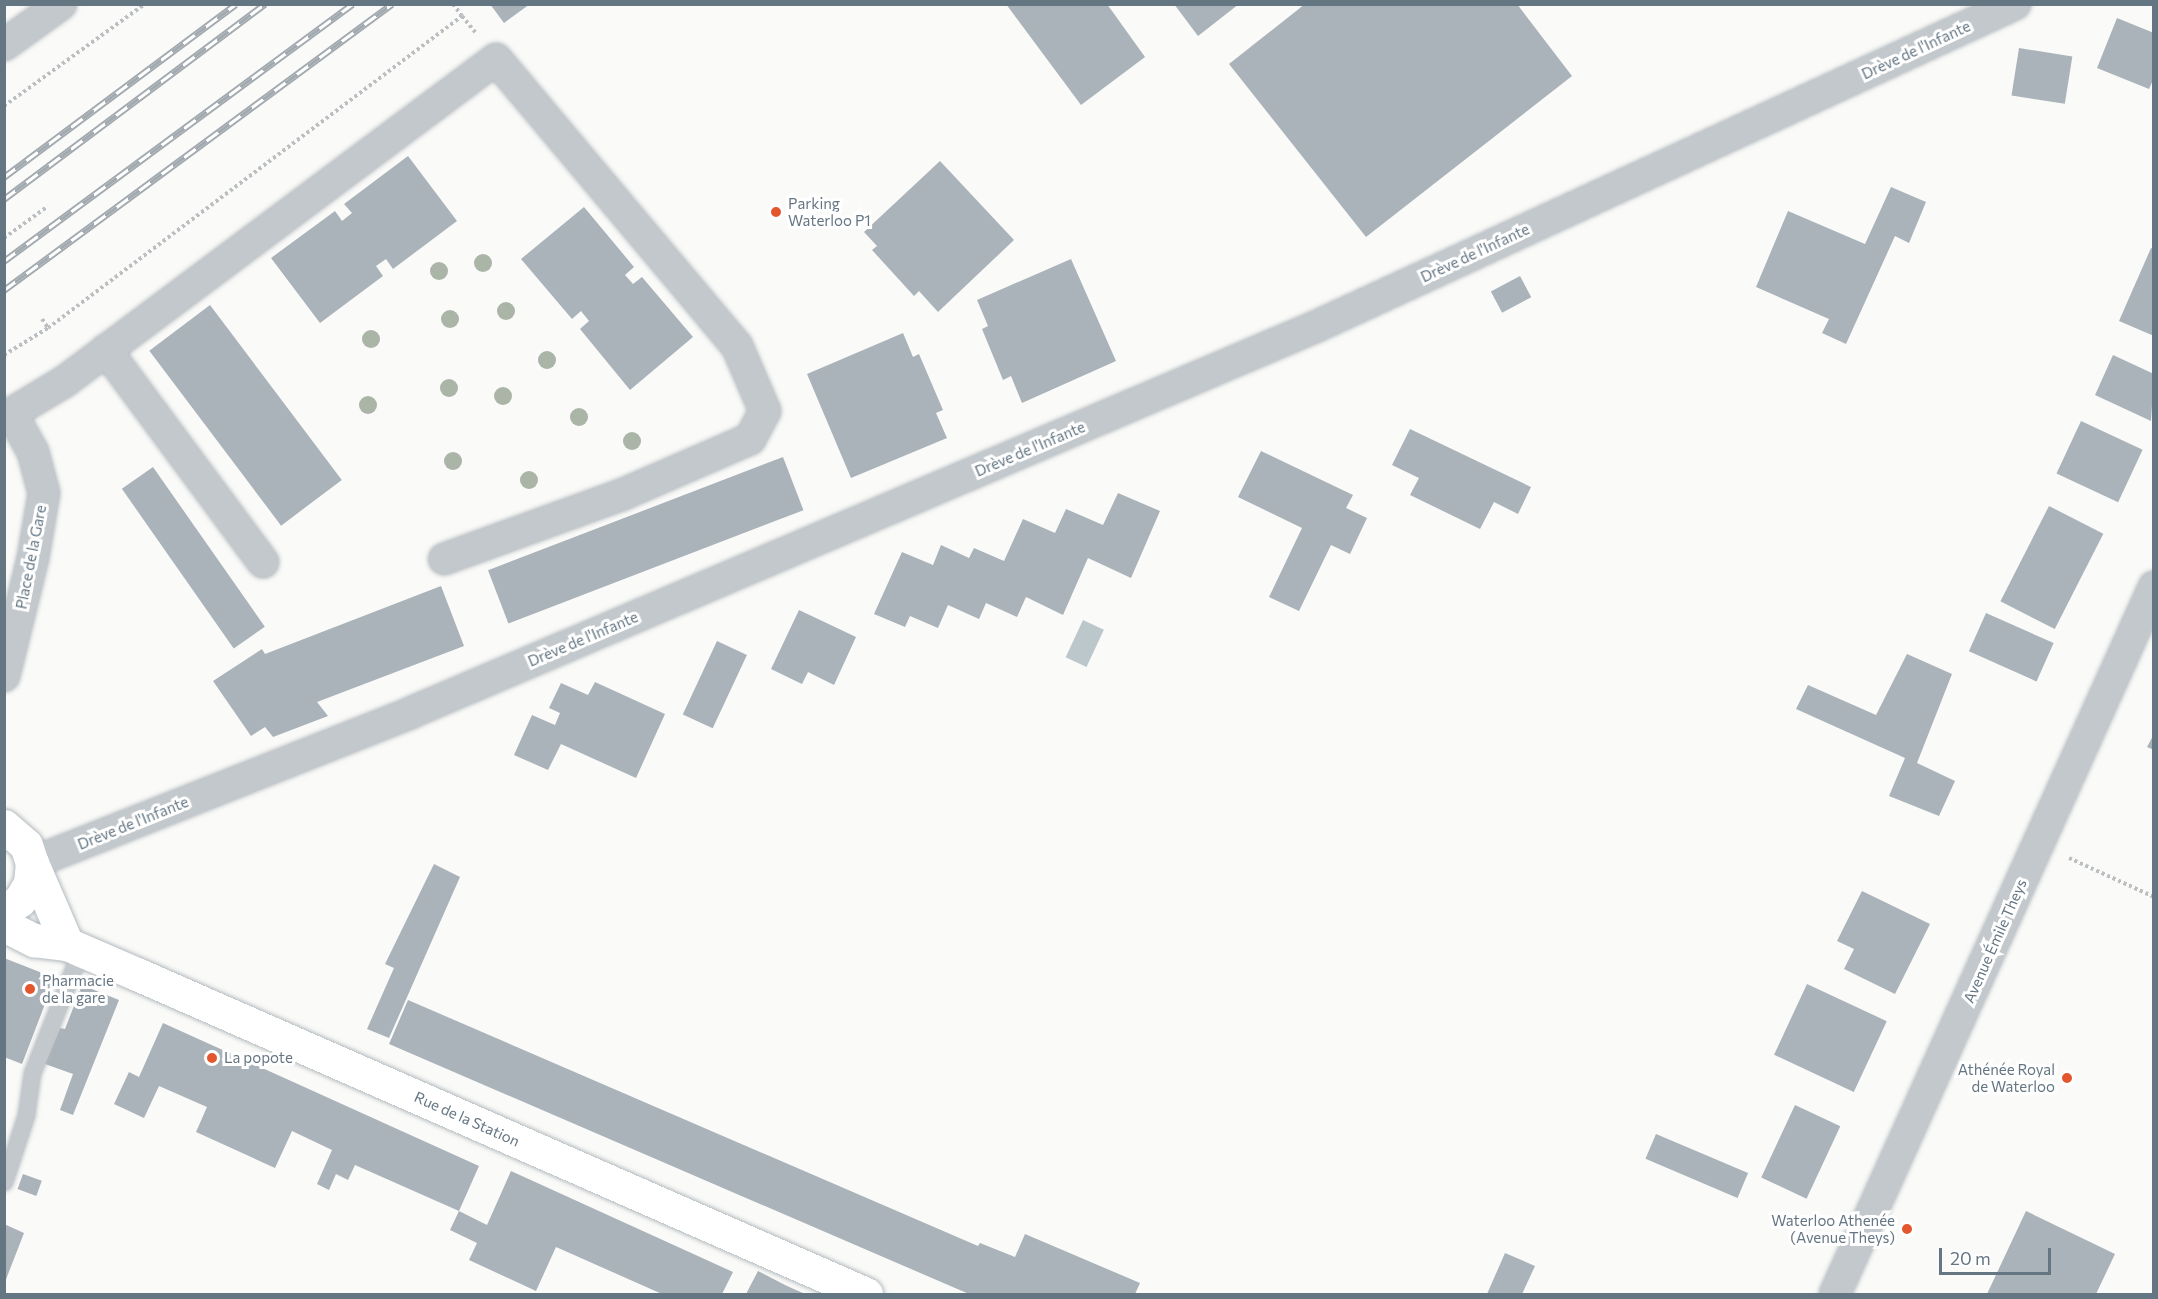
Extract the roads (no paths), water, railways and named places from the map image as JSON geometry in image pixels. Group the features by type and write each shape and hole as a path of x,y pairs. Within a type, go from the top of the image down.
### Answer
{"street":[{"path":"4,45 61,4"},
{"name":"Drève de l'Infante","path":"32,863 410,713 1304,332 2015,4"},
{"path":"9,417 106,350 496,59 737,346 765,411 750,439 621,495 444,560"},
{"path":"106,350 263,562"},
{"name":"Place de la Gare","path":"4,676 33,558 44,493 33,452 9,417"},
{"name":"Avenue Émile Theys","path":"1835,1294 2154,586"},
{"path":"4,826 26,845 32,863 74,947"},
{"path":"4,912 20,900 30,883 32,863"},
{"name":"Rue de la Station","path":"4,925 34,940 74,947 866,1294"}],"lane":[{"path":"4,1182 26,1115 33,1073 74,947"}],"railway":[{"path":"4,177 236,4"},
{"path":"4,199 265,4"},
{"path":"4,261 353,4"},
{"path":"4,290 392,4"}],"place":[{"name":"Parking Waterloo P1","path":"776,212"},
{"name":"Pharmacie de la gare","path":"30,989"},
{"name":"La popote","path":"212,1058"},
{"name":"Athénée Royal de Waterloo","path":"2067,1078"},
{"name":"Waterloo Athenée (Avenue Theys)","path":"1907,1229"}]}
